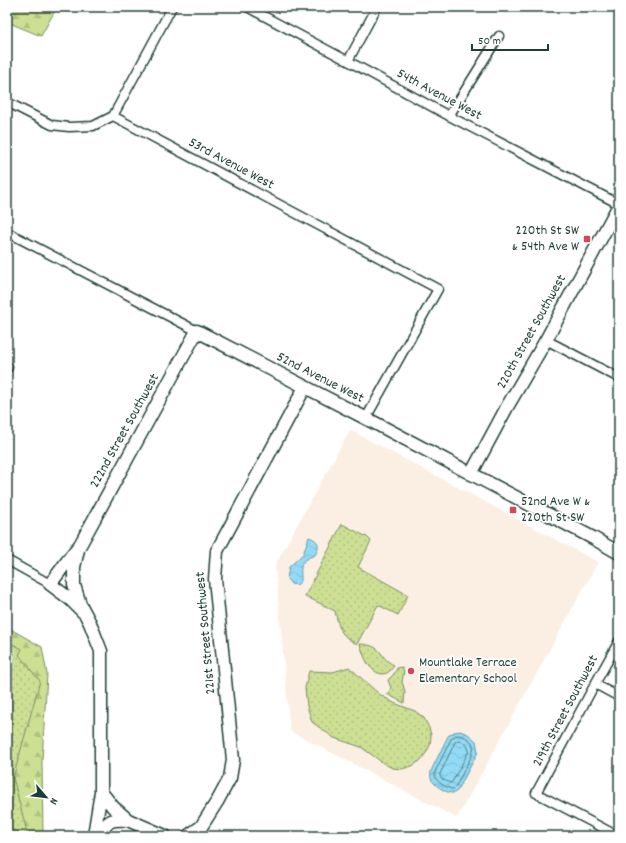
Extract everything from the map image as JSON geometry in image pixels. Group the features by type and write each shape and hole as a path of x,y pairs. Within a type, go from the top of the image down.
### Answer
{"street":[{"path":"7,102 52,125 69,127 93,126 113,116 172,7"},
{"name":"54th Avenue West","path":"247,7 449,116 619,204"},
{"path":"348,61 377,7"},
{"path":"449,116 499,36"},
{"name":"53rd Avenue West","path":"113,116 438,289 366,418"},
{"name":"220th Street Southwest","path":"472,474 619,204"},
{"name":"52nd Avenue West","path":"7,232 366,418 619,553"},
{"name":"222nd Street Southwest","path":"93,836 101,792 101,651 90,623 80,604 74,585 74,567 80,545 197,331"},
{"path":"546,340 619,378"},
{"name":"221st Street Southwest","path":"188,836 201,827 218,800 230,778 233,760 215,579 217,551 305,387"},
{"name":"222nd Street Southwest","path":"80,545 68,558 58,575 50,584 70,599 86,615"},
{"path":"7,560 50,584"},
{"name":"219th Street Southwest","path":"618,836 536,793 619,641"},
{"path":"595,684 619,696"},
{"path":"101,792 113,807 128,820 165,836"},
{"path":"98,836 109,822 115,819 128,820"}],"shaded area":[{"name":"Mountlake Terrace Elementary School","path":"350,430 598,562 457,818 290,731 275,565"}],"green space":[{"path":"7,7 57,7 41,36 7,22"},
{"path":"342,524 367,537 371,541 358,567 408,595 398,615 378,605 357,644 347,638 341,631 335,611 305,596"},
{"path":"7,627 42,647 47,674 42,761 43,836 7,836"},
{"path":"7,641 22,649 19,655 40,681 13,778 28,836 7,836"},
{"path":"360,644 378,649 385,659 394,665 391,670 388,673 380,674 373,670 366,660"},
{"path":"349,667 379,694 394,703 415,711 424,718 431,735 430,745 420,761 412,766 402,769 392,768 361,747 334,738 312,722 307,706 305,688 309,671 333,672"},
{"path":"402,667 404,671 402,682 405,691 404,703 387,694 391,688 388,680 397,668"}],"water":[{"path":"309,537 317,542 317,552 315,555 303,562 301,581 297,585 291,584 287,579 289,567 303,554"},
{"path":"460,731 468,734 476,741 478,752 458,790 449,793 434,783 431,777 431,771 448,736 454,732"}],"place":[{"name":"220th St SW & 54th Ave W","path":"587,239"},
{"name":"52nd Ave W & 220th St SW","path":"513,510"},
{"name":"Mountlake Terrace Elementary School","path":"411,671"}]}
